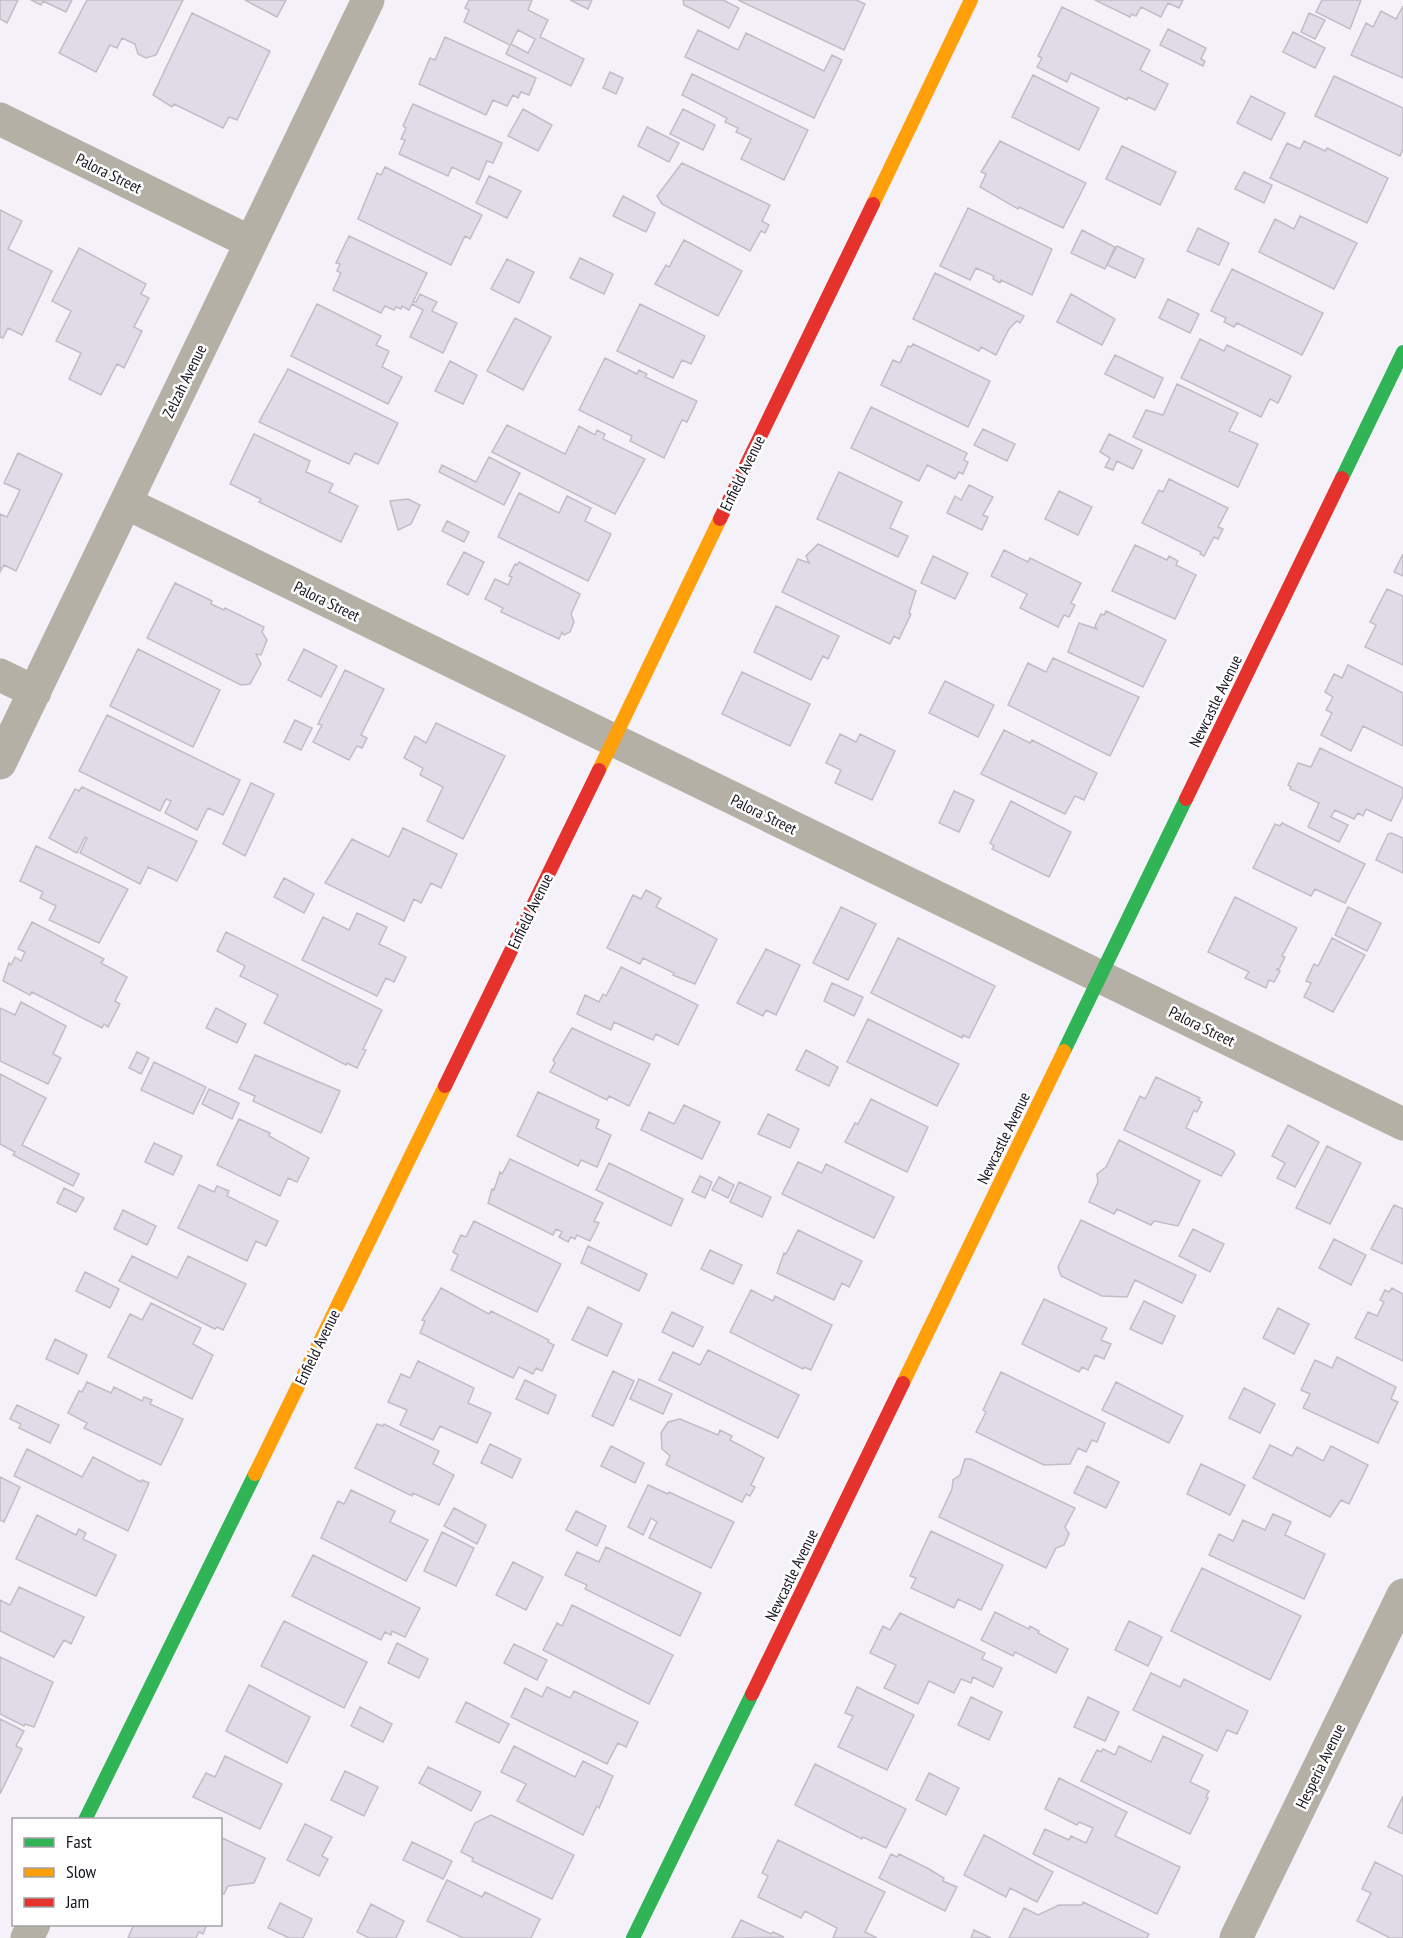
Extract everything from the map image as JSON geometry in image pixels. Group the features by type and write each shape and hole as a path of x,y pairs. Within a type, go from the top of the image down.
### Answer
{"street":[{"name":"Zelzah Avenue","path":"0,763 369,0"},
{"name":"Enfield Avenue","path":"86,1818 613,741 970,0"},
{"name":"Palora Street","path":"0,119 250,242"},
{"name":"Newcastle Avenue","path":"633,1938 1403,352"},
{"name":"Palora Street","path":"126,503 1403,1124"},
{"path":"0,675 35,692"},
{"name":"Hesperia Avenue","path":"1236,1938 1403,1595"}],"building":[{"path":"0,0 18,0 7,23 0,19"},
{"path":"31,0 72,0 66,12 43,1 41,5"},
{"path":"87,0 183,0 156,55 146,58 138,54 135,44 122,38 117,48 110,45 96,72 59,53"},
{"path":"245,0 286,0 277,17"},
{"path":"469,0 532,0 528,10 548,20 540,37 584,59 571,86 506,54 510,45 464,22 469,10 465,8","holes":["518,30 535,39 528,53 511,44"]},
{"path":"570,0 592,0 588,9"},
{"path":"683,0 723,0 739,8 729,28 684,5"},
{"path":"738,0 856,0 865,4 844,50"},
{"path":"1095,0 1183,0 1179,8 1168,3 1161,17 1141,7 1136,16 1132,14 1130,17"},
{"path":"1322,0 1361,0 1350,29 1316,12"},
{"path":"1403,6 1403,78 1351,55 1366,23 1373,27 1381,11 1396,19"},
{"path":"1062,7 1150,50 1140,70 1168,84 1155,110 1128,97 1127,100 1071,73 1067,82 1037,67 1042,58 1038,56"},
{"path":"192,13 270,51 237,120 229,117 223,128 174,104 172,107 153,95"},
{"path":"1309,13 1325,20 1315,39 1301,32"},
{"path":"1168,29 1206,48 1201,59 1205,61 1203,66 1160,45"},
{"path":"698,30 738,50 746,33 824,71 832,55 842,60 814,118 685,57"},
{"path":"1293,32 1325,48 1315,68 1283,52"},
{"path":"445,37 536,78 529,95 521,92 518,98 513,95 507,106 493,100 486,115 419,84 430,58 435,60"},
{"path":"610,72 623,78 616,94 603,88"},
{"path":"692,74 808,130 784,180 741,159 751,139 736,132 738,128 725,122 727,118 682,95"},
{"path":"1033,75 1099,108 1079,150 1012,117"},
{"path":"1334,76 1403,108 1403,149 1400,156 1315,116"},
{"path":"1251,96 1285,113 1271,140 1237,123"},
{"path":"413,104 502,143 493,163 487,161 479,180 452,167 448,176 399,154 405,140 401,139 406,128 403,126"},
{"path":"523,109 552,125 538,151 508,136"},
{"path":"683,109 715,125 703,150 670,134"},
{"path":"647,127 679,143 669,162 638,146"},
{"path":"1000,141 1086,183 1063,228 1019,207 1018,209 980,187 986,174 981,172"},
{"path":"1304,141 1325,151 1327,148 1388,178 1367,223 1270,178 1287,143 1300,149"},
{"path":"1122,146 1176,172 1160,205 1106,179"},
{"path":"682,163 770,205 762,221 769,225 765,233 761,231 750,251 662,204 657,196"},
{"path":"385,167 482,215 470,239 465,236 451,265 358,219 377,173 381,175"},
{"path":"1244,172 1272,185 1264,203 1235,189"},
{"path":"489,176 521,191 507,218 476,203"},
{"path":"623,196 655,213 646,232 613,216"},
{"path":"968,208 1052,249 1032,295 1001,280 1000,283 993,279 994,276 976,268 970,280 940,266"},
{"path":"0,210 22,221 8,249 52,271 22,335 8,328 3,338 0,337"},
{"path":"1300,216 1357,243 1334,289 1259,252 1275,219 1294,229"},
{"path":"1198,228 1229,243 1219,265 1187,251"},
{"path":"1082,230 1115,247 1105,269 1071,253"},
{"path":"349,236 427,273 413,302 416,302 420,294 437,302 432,311 457,323 443,353 410,337 423,310 412,304 409,310 402,306 401,309 396,307 394,310 385,306 381,313 333,290 341,273 337,271 340,264 336,263"},
{"path":"684,240 742,271 718,316 655,284 666,265 669,267"},
{"path":"1117,246 1144,259 1135,278 1107,265"},
{"path":"79,248 146,284 141,294 149,298 134,327 142,331 124,368 117,364 101,395 69,379 81,353 56,341 71,311 52,301"},
{"path":"580,258 613,274 604,294 570,278"},
{"path":"507,259 534,272 519,303 491,289"},
{"path":"1232,269 1323,313 1302,355 1237,323 1234,327 1224,322 1226,318 1211,311"},
{"path":"935,273 1024,316 1020,323 1017,321 1009,329 996,355 981,347 979,351 913,319"},
{"path":"1071,294 1115,319 1102,345 1057,322"},
{"path":"1168,299 1199,314 1190,333 1159,318"},
{"path":"317,304 381,336 376,345 389,351 382,367 402,377 388,404 291,356"},
{"path":"640,304 705,336 691,364 682,360 673,378 617,351"},
{"path":"515,318 551,337 523,390 487,371"},
{"path":"1200,339 1224,351 1227,345 1291,376 1278,403 1270,399 1261,417 1181,378"},
{"path":"913,344 990,381 968,427 881,385 893,360 900,363 908,346 911,347"},
{"path":"1115,355 1163,378 1154,398 1105,374"},
{"path":"605,358 637,374 639,370 647,374 645,377 697,401 687,422 682,420 664,458 630,441 632,436 579,410"},
{"path":"450,361 477,375 463,404 435,391"},
{"path":"288,369 398,423 378,464 355,453 349,464 259,422"},
{"path":"1177,384 1238,413 1229,431 1258,444 1238,487 1133,437 1146,410 1163,415"},
{"path":"871,407 967,453 964,460 968,462 963,474 959,472 955,479 927,465 919,481 851,448"},
{"path":"507,425 565,454 579,426 595,435 597,430 605,434 603,439 645,459 615,514 492,452"},
{"path":"983,429 1015,444 1007,461 974,445"},
{"path":"254,434 310,461 306,472 333,484 329,492 358,506 341,542 259,502 261,499 230,484"},
{"path":"1109,434 1142,450 1133,469 1117,461 1113,470 1105,467 1110,458 1100,452"},
{"path":"18,453 62,474 16,571 4,565 0,572 0,514 7,517 20,490 4,483"},
{"path":"489,457 520,473 504,505 439,472 442,465 476,482"},
{"path":"839,472 902,502 890,528 908,536 898,557 817,519"},
{"path":"1169,479 1228,508 1218,527 1223,529 1218,539 1214,537 1204,556 1200,554 1201,552 1142,523 1159,490 1163,492"},
{"path":"969,485 993,497 983,515 988,517 982,530 947,513 955,496 961,500"},
{"path":"1059,491 1092,507 1078,535 1045,519"},
{"path":"519,493 559,513 567,496 591,508 585,521 611,534 588,581 498,537"},
{"path":"408,499 420,505 411,524 398,530 390,501"},
{"path":"447,521 469,532 464,542 442,531"},
{"path":"818,544 916,591 909,613 911,614 899,639 894,636 890,644 782,592 798,559 809,563 806,556"},
{"path":"1135,545 1167,560 1169,556 1178,561 1176,565 1196,575 1175,619 1112,591"},
{"path":"1004,550 1028,562 1030,558 1081,583 1071,603 1075,605 1069,617 1064,615 1058,627 1020,608 1027,594 991,576"},
{"path":"464,552 484,562 468,595 447,584"},
{"path":"1403,554 1403,576 1394,572"},
{"path":"933,556 968,573 955,599 921,583"},
{"path":"519,562 580,594 571,614 574,622 570,632 564,635 562,632 559,639 501,612 503,608 485,599 495,579 508,585 512,577 509,576 515,564"},
{"path":"175,583 212,601 211,604 224,610 225,608 264,627 262,632 267,640 261,655 256,654 261,664 250,684 241,685 147,638"},
{"path":"1387,589 1403,596 1403,665 1365,647 1376,625 1370,622"},
{"path":"776,606 839,636 828,659 823,656 811,680 754,652"},
{"path":"1106,611 1166,640 1143,687 1068,652 1079,623 1097,629 1095,626 1101,614 1104,615"},
{"path":"138,649 220,690 193,747 110,706"},
{"path":"304,649 337,666 321,697 288,680"},
{"path":"1053,658 1139,697 1110,756 1008,705 1028,663 1046,672"},
{"path":"1348,665 1403,693 1403,746 1363,726 1351,751 1321,735 1332,713 1326,710 1333,697 1325,692 1334,674 1342,678"},
{"path":"345,670 384,689 361,735 367,738 362,748 357,746 349,760 313,742 322,725 318,724"},
{"path":"742,672 810,704 790,746 722,714"},
{"path":"945,681 994,705 978,737 929,713"},
{"path":"107,715 240,780 223,815 208,808 197,830 165,813 171,801 166,799 160,811 79,771"},
{"path":"295,720 312,728 301,750 284,742"},
{"path":"436,723 505,756 463,839 427,821 443,787 420,775 423,768 404,758 415,736 426,743"},
{"path":"1004,730 1030,743 1032,740 1097,773 1084,800 1075,796 1065,814 981,774"},
{"path":"840,734 856,742 860,734 895,751 872,800 835,783 841,770 826,763"},
{"path":"1320,748 1403,788 1403,796 1391,821 1366,809 1363,816 1358,813 1354,819 1335,810 1331,817 1348,825 1339,842 1308,827 1319,803 1290,789 1288,785 1298,763 1311,767"},
{"path":"251,783 274,794 245,856 223,844"},
{"path":"82,787 197,841 177,881 148,867 140,884 80,853 87,838 85,837 77,853 49,838 75,789 79,791"},
{"path":"954,791 974,800 959,832 939,823"},
{"path":"1011,801 1071,832 1049,877 992,849 994,846 990,843"},
{"path":"1282,823 1365,864 1345,903 1315,889 1311,896 1253,868 1275,824 1280,826"},
{"path":"403,828 457,854 441,888 431,883 421,903 414,899 404,921 325,883 352,839 389,857"},
{"path":"1388,834 1403,838 1403,873 1376,860"},
{"path":"36,846 128,889 99,943 49,920 56,906 40,898 43,892 20,881"},
{"path":"284,878 314,894 304,913 274,897"},
{"path":"646,890 661,898 656,907 717,939 695,984 643,958 640,964 607,948 633,895 641,899"},
{"path":"1235,897 1297,928 1282,956 1285,957 1279,969 1276,969 1280,971 1274,982 1269,980 1266,988 1245,978 1249,972 1208,952"},
{"path":"841,907 876,924 848,980 813,963"},
{"path":"1348,907 1381,923 1367,951 1335,935"},
{"path":"357,913 387,927 379,944 406,957 394,982 386,978 377,996 302,960 323,917 349,930"},
{"path":"32,922 104,959 101,963 127,977 115,1001 120,1004 108,1027 104,1024 102,1028 32,992 30,995 3,981 9,963 11,965 15,957 21,961 25,952 18,949"},
{"path":"226,932 382,1010 363,1049 366,1050 357,1068 347,1063 346,1065 264,1023 278,995 240,976 245,966 217,951"},
{"path":"898,938 995,986 969,1038 963,1035 962,1038 871,993"},
{"path":"1332,938 1365,955 1333,1012 1304,997 1311,983 1306,981 1314,964 1318,966"},
{"path":"766,949 800,965 776,1015 766,1010 763,1016 737,1003"},
{"path":"621,967 698,1005 678,1045 656,1034 653,1040 614,1022 611,1030 577,1014 585,995 599,1002 603,994 606,996"},
{"path":"832,983 863,997 854,1016 824,1001"},
{"path":"21,1002 66,1026 53,1054 61,1058 48,1084 0,1061 0,1008 15,1015"},
{"path":"216,1008 246,1024 237,1043 206,1028"},
{"path":"868,1019 959,1064 937,1106 847,1062"},
{"path":"572,1028 650,1064 629,1106 609,1096 607,1100 550,1072 555,1063 553,1060"},
{"path":"806,1050 838,1067 829,1086 796,1070"},
{"path":"137,1052 149,1058 141,1074 129,1068"},
{"path":"255,1055 340,1091 321,1133 253,1101 255,1096 239,1089"},
{"path":"154,1062 206,1087 193,1114 141,1090"},
{"path":"0,1074 46,1098 22,1145 79,1174 73,1186 13,1155 15,1152 0,1144"},
{"path":"1156,1077 1200,1098 1198,1100 1202,1102 1197,1112 1194,1110 1186,1128 1233,1151 1235,1154 1221,1176 1124,1130 1140,1096 1145,1099"},
{"path":"209,1089 239,1103 232,1119 202,1104"},
{"path":"538,1092 599,1120 596,1128 611,1135 597,1167 581,1160 578,1166 517,1136"},
{"path":"871,1099 928,1127 907,1172 845,1142 855,1123 858,1124"},
{"path":"684,1105 720,1122 702,1159 641,1130 649,1112 674,1124"},
{"path":"768,1114 799,1129 790,1148 758,1134"},
{"path":"239,1119 270,1133 269,1136 309,1158 297,1182 288,1178 280,1196 217,1165"},
{"path":"1288,1125 1319,1142 1295,1187 1277,1178 1285,1163 1272,1156"},
{"path":"1119,1140 1200,1181 1178,1226 1154,1221 1151,1225 1117,1209 1114,1214 1089,1202 1098,1182 1097,1174 1106,1167"},
{"path":"154,1143 182,1156 173,1175 145,1162"},
{"path":"1327,1146 1361,1163 1330,1224 1296,1208"},
{"path":"510,1159 603,1203 594,1221 599,1223 590,1241 577,1235 575,1239 571,1237 568,1242 559,1237 562,1232 556,1229 553,1235 488,1203 500,1172 502,1174"},
{"path":"798,1162 822,1173 826,1164 894,1197 874,1238 782,1194"},
{"path":"609,1163 683,1199 671,1226 596,1190"},
{"path":"700,1176 712,1182 705,1198 692,1192"},
{"path":"719,1177 734,1185 728,1198 712,1190"},
{"path":"739,1182 771,1197 762,1217 730,1202"},
{"path":"199,1185 214,1192 217,1186 229,1191 227,1196 278,1221 266,1246 256,1241 247,1261 178,1228"},
{"path":"64,1188 84,1198 76,1212 57,1203"},
{"path":"1394,1205 1403,1209 1403,1264 1371,1249"},
{"path":"123,1210 156,1226 147,1245 114,1229"},
{"path":"1081,1220 1196,1275 1182,1303 1135,1280 1127,1297 1102,1296 1061,1276 1058,1267"},
{"path":"474,1221 561,1264 537,1312 451,1270 458,1255 453,1252 461,1235 466,1237"},
{"path":"1193,1229 1224,1244 1210,1272 1179,1256"},
{"path":"798,1230 862,1261 849,1287 842,1283 834,1300 777,1273 784,1253 786,1254"},
{"path":"1334,1239 1366,1255 1351,1285 1319,1268"},
{"path":"588,1246 647,1274 639,1291 581,1263"},
{"path":"710,1250 742,1265 733,1284 701,1269"},
{"path":"132,1256 177,1278 188,1256 246,1284 223,1330 217,1327 215,1329 119,1281"},
{"path":"85,1272 119,1289 110,1308 76,1291"},
{"path":"441,1288 489,1314 491,1311 549,1340 548,1342 554,1345 542,1371 536,1368 533,1374 519,1367 513,1378 420,1333 425,1321 422,1320"},
{"path":"1392,1288 1403,1294 1403,1361 1355,1338 1368,1312 1377,1316 1384,1302 1380,1300 1385,1290 1389,1292"},
{"path":"751,1290 773,1301 775,1296 832,1325 811,1370 804,1367 803,1369 730,1332"},
{"path":"1044,1299 1107,1328 1101,1340 1111,1344 1104,1359 1095,1355 1088,1370 1082,1367 1079,1372 1022,1344"},
{"path":"1144,1301 1175,1316 1162,1344 1130,1329"},
{"path":"151,1303 201,1328 193,1344 213,1355 192,1399 108,1357 130,1314 142,1320"},
{"path":"588,1307 622,1324 607,1356 572,1340"},
{"path":"1278,1308 1309,1324 1294,1354 1263,1338"},
{"path":"672,1312 703,1327 693,1347 662,1332"},
{"path":"55,1339 87,1355 78,1374 46,1359"},
{"path":"708,1350 799,1395 778,1438 659,1380 673,1352 700,1365"},
{"path":"1337,1357 1396,1387 1391,1399 1398,1402 1378,1443 1303,1408 1310,1394 1301,1390 1315,1360 1332,1368"},
{"path":"418,1361 474,1388 468,1403 491,1413 477,1443 440,1426 433,1440 400,1425 407,1410 388,1402 401,1374 410,1378"},
{"path":"613,1371 634,1381 613,1426 592,1416"},
{"path":"1001,1372 1105,1423 1097,1442 1092,1440 1086,1452 1078,1448 1070,1464 1044,1465 976,1432 986,1412 983,1410"},
{"path":"639,1379 672,1394 663,1414 630,1399"},
{"path":"525,1380 556,1395 548,1414 516,1399"},
{"path":"87,1382 111,1393 114,1387 142,1401 144,1397 152,1400 150,1404 183,1419 161,1465 84,1428 87,1423 68,1413 79,1391 82,1392"},
{"path":"1116,1382 1183,1416 1169,1443 1102,1410"},
{"path":"1244,1388 1275,1404 1260,1433 1229,1418"},
{"path":"17,1405 59,1425 50,1443 19,1428 21,1424 10,1419"},
{"path":"680,1419 718,1435 720,1430 732,1436 730,1440 764,1458 751,1485 755,1487 750,1496 746,1494 742,1502 666,1465 670,1456 662,1449 661,1433 668,1422"},
{"path":"377,1424 383,1426 384,1424 439,1451 433,1464 454,1475 439,1505 413,1493 412,1496 355,1468"},
{"path":"490,1444 521,1459 512,1478 481,1463"},
{"path":"1270,1445 1292,1456 1297,1447 1323,1461 1331,1446 1368,1465 1349,1504 1341,1500 1330,1517 1253,1478"},
{"path":"611,1446 644,1463 635,1483 601,1466"},
{"path":"27,1449 82,1477 93,1457 141,1482 142,1480 149,1483 128,1531 14,1476"},
{"path":"965,1459 971,1459 1075,1508 1065,1527 1069,1534 1064,1545 1056,1548 1046,1568 939,1517 952,1489 953,1480 960,1475"},
{"path":"1201,1464 1245,1485 1230,1515 1187,1494"},
{"path":"1087,1466 1119,1482 1106,1508 1074,1493"},
{"path":"0,1477 20,1487 4,1522 0,1520"},
{"path":"648,1485 668,1494 669,1492 734,1522 711,1568 649,1538 657,1522 651,1518 643,1535 628,1527"},
{"path":"351,1490 395,1511 390,1522 428,1540 406,1581 321,1538 338,1501 344,1504"},
{"path":"454,1508 486,1525 477,1544 444,1526"},
{"path":"576,1511 606,1526 597,1546 566,1530"},
{"path":"1273,1514 1291,1522 1285,1535 1325,1554 1304,1599 1209,1555 1219,1534 1233,1541 1243,1520 1265,1530"},
{"path":"37,1515 76,1535 79,1529 86,1533 83,1539 116,1555 96,1596 16,1559"},
{"path":"931,1531 1003,1565 981,1610 958,1599 954,1608 911,1588 916,1578 910,1576"},
{"path":"442,1532 474,1548 456,1586 424,1571"},
{"path":"606,1547 701,1593 680,1636 585,1589 587,1585 565,1575 577,1552 599,1562"},
{"path":"313,1555 420,1608 405,1637 392,1631 391,1635 385,1632 381,1640 292,1596"},
{"path":"513,1562 543,1577 526,1610 496,1595"},
{"path":"1202,1568 1301,1616 1270,1680 1171,1631"},
{"path":"19,1587 84,1617 71,1644 64,1640 54,1657 0,1631 0,1600 10,1605"},
{"path":"572,1605 673,1655 649,1704 543,1650 557,1623 562,1626"},
{"path":"995,1612 1029,1629 1030,1626 1039,1631 1038,1633 1068,1649 1056,1673 1015,1652 1013,1656 981,1640"},
{"path":"900,1613 985,1653 982,1659 1002,1668 993,1687 973,1677 971,1683 961,1679 954,1693 929,1681 918,1704 884,1688 896,1665 870,1653 883,1626 890,1630"},
{"path":"284,1621 367,1662 344,1708 261,1666"},
{"path":"1129,1621 1162,1637 1148,1666 1115,1650"},
{"path":"397,1643 428,1659 419,1678 388,1663"},
{"path":"514,1644 547,1660 537,1680 504,1663"},
{"path":"0,1657 53,1682 34,1727 25,1724 24,1726 0,1714"},
{"path":"1151,1673 1180,1687 1184,1679 1248,1711 1237,1734 1227,1730 1217,1751 1133,1710"},
{"path":"249,1685 310,1717 287,1763 226,1731"},
{"path":"547,1687 570,1698 574,1691 638,1722 626,1747 618,1743 607,1764 511,1717 525,1688 542,1697"},
{"path":"857,1687 914,1715 887,1770 838,1747 853,1716 845,1713"},
{"path":"971,1697 1002,1712 989,1740 958,1725"},
{"path":"1088,1697 1119,1712 1105,1741 1074,1727"},
{"path":"466,1702 509,1724 499,1743 456,1722"},
{"path":"360,1707 392,1724 383,1742 351,1726"},
{"path":"0,1719 24,1731 16,1746 22,1749 0,1794"},
{"path":"1163,1736 1203,1755 1190,1782 1209,1791 1206,1797 1208,1798 1190,1834 1081,1781 1097,1750 1101,1752 1103,1749 1115,1755 1119,1746 1151,1762"},
{"path":"514,1746 575,1777 583,1761 613,1776 599,1808 597,1806 583,1835 517,1801 526,1784 501,1772"},
{"path":"225,1756 282,1784 260,1829 193,1797 206,1773 215,1777"},
{"path":"815,1764 906,1809 886,1848 863,1837 862,1839 795,1805"},
{"path":"428,1767 481,1792 471,1811 419,1783"},
{"path":"345,1771 378,1787 364,1816 331,1800"},
{"path":"929,1773 959,1788 946,1815 916,1800"},
{"path":"1059,1778 1127,1812 1115,1836 1180,1867 1157,1914 1033,1854 1045,1829 1069,1840 1071,1836 1086,1843 1093,1828 1079,1822 1077,1825 1045,1809"},
{"path":"1403,1796 1403,1834 1388,1827"},
{"path":"491,1815 574,1855 552,1899 472,1861 473,1858 461,1852 475,1823"},
{"path":"305,1824 332,1837 322,1856 328,1859 319,1876 287,1860"},
{"path":"984,1835 1053,1872 1037,1902 1010,1888 1006,1897 964,1875"},
{"path":"222,1838 265,1858 254,1883 228,1886 224,1894 222,1893"},
{"path":"778,1840 885,1892 865,1932 877,1938 833,1938 837,1928 805,1911 801,1918 758,1897 768,1876 762,1873"},
{"path":"412,1842 452,1861 443,1879 403,1860"},
{"path":"891,1854 897,1857 899,1854 929,1869 944,1878 943,1881 957,1887 945,1911 879,1878"},
{"path":"1375,1862 1403,1876 1403,1938 1390,1938 1357,1921 1371,1893 1362,1889"},
{"path":"447,1880 482,1897 485,1892 540,1919 531,1938 463,1938 427,1921"},
{"path":"1083,1902 1149,1934 1147,1938 1009,1938 1024,1908 1038,1915 1059,1905 1082,1905"},
{"path":"280,1903 312,1919 303,1938 289,1938 268,1928"},
{"path":"371,1904 404,1921 396,1938 369,1938 357,1932"},
{"path":"741,1920 771,1934 773,1932 784,1937 732,1938"},
{"path":"133,1926 206,1926 203,1934 199,1932 196,1938 128,1938"},
{"path":"974,1930 991,1938 971,1938"}],"traffic: fast":[{"path":"1342,478 1403,352"},
{"path":"1064,1051 1186,799"},
{"path":"86,1818 255,1474"},
{"path":"633,1938 752,1694"}],"traffic: slow":[{"path":"873,204 971,0"},
{"path":"599,770 720,519"},
{"path":"903,1383 1064,1051"},
{"path":"255,1474 445,1086"}],"traffic: jam":[{"path":"720,519 873,204"},
{"path":"1186,799 1342,478"},
{"path":"445,1086 599,770"},
{"path":"752,1694 903,1383"}]}
